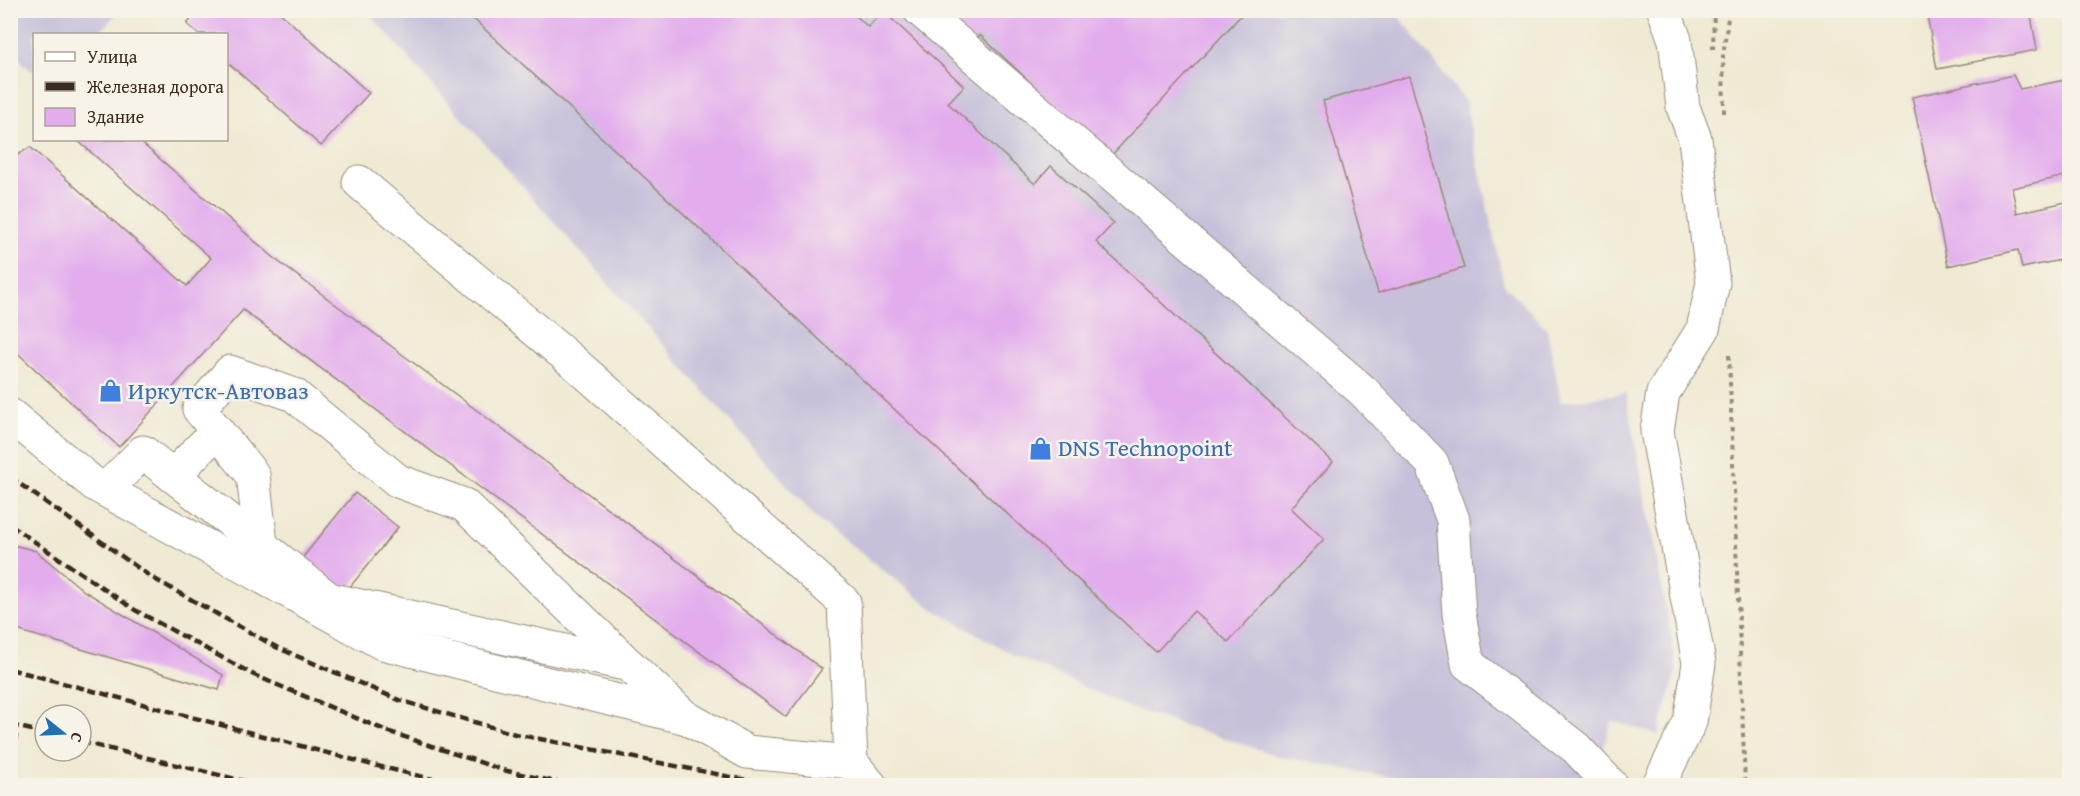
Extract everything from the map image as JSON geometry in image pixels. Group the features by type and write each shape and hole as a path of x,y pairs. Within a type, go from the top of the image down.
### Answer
{"street":[{"path":"920,10 1363,391 1432,463 1453,519 1459,614 1468,664 1576,748 1612,786"},
{"path":"1658,786 1670,768 1690,722 1699,663 1657,431 1663,393 1704,329 1713,283 1695,139 1683,107 1675,40 1664,10"},
{"path":"261,544 252,475 199,408 230,372 294,395 398,481 464,505 687,718 747,752 861,774 844,602 578,366 359,182"},
{"path":"10,415 105,490 382,643 687,718"},
{"path":"173,476 217,431"},
{"path":"105,490 143,452 329,599 629,665"}],"path":[{"path":"1724,114 1724,56 1729,10"},
{"path":"1728,347 1744,786"}],"shaded area":[{"path":"11,10 119,10 99,33 33,33 33,72 11,52"},
{"path":"367,11 1395,11 1465,101 1504,285 1547,329 1561,402 1626,393 1677,670 1658,735 1612,721 1591,785 1434,785 1282,757 1130,708 1012,654 933,609 817,519"}],"building":[{"path":"199,10 277,10 369,93 321,146 228,63 228,33 197,33 187,24"},
{"path":"464,10 850,10 868,27 883,11 964,86 948,103 1035,184 1051,166 1114,223 1096,242 1333,462 1291,508 1324,539 1228,642 1194,611 1156,652"},
{"path":"931,10 1246,10 1110,157 980,35 970,46"},
{"path":"1926,10 2030,10 2037,50 1937,69"},
{"path":"2013,75 2020,89 2070,79 2070,175 2012,188 2017,213 2070,201 2070,258 2022,268 2018,250 1948,266 1912,97"},
{"path":"1409,76 1464,268 1378,293 1323,101"},
{"path":"78,141 139,141 279,262 822,669 786,717 243,310 119,447 10,346 10,156 13,158 30,147 187,286 211,258"},
{"path":"355,493 398,527 342,597 299,562"},
{"path":"10,544 36,551 84,591 223,675 219,690 10,628"},
{"path":"10,734 18,736 11,762 10,762"}],"railway":[{"path":"10,477 151,577 276,647 399,700 515,734 751,781 823,786"},
{"path":"10,525 135,610 254,675 387,731 503,770 574,786"},
{"path":"10,669 369,764 462,786"},
{"path":"10,725 33,730"},
{"path":"93,745 265,786"},
{"path":"1731,784 1736,786"},
{"path":"997,786 1025,786"}],"place":[{"name":"Иркутск-Автоваз","path":"110,391"},
{"name":"DNS Technopoint","path":"1040,448"}]}
